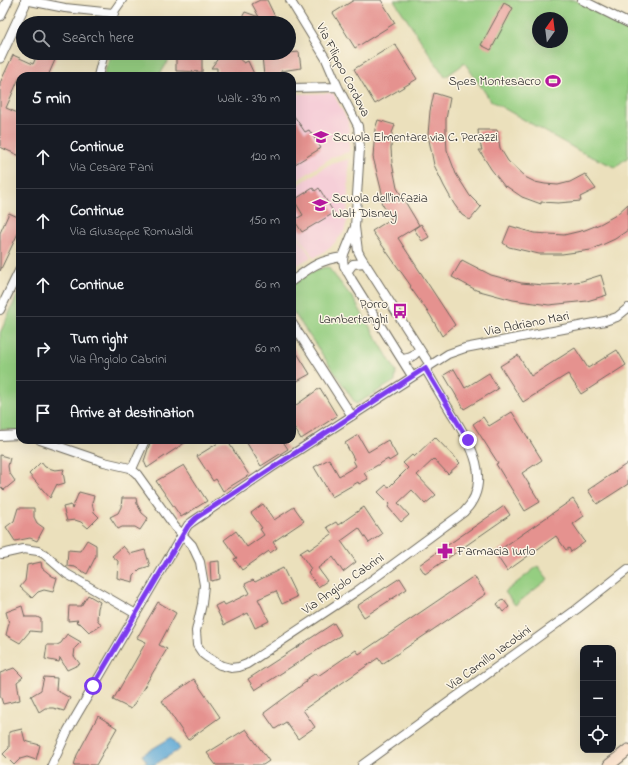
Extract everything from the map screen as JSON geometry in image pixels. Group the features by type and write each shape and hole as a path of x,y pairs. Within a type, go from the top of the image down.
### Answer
{"main road":[{"path":"609,765 628,750"}],"street":[{"path":"0,16 8,0"},
{"path":"20,16 27,0 65,8 113,14 122,0"},
{"name":"Via Filippo Cordova","path":"290,0 326,59 359,129 360,148 355,227 343,257"},
{"path":"582,0 628,23"},
{"path":"0,58 16,24"},
{"path":"99,72 102,60"},
{"path":"296,88 338,87"},
{"name":"Via Angiolo Cabrini","path":"132,469 197,553 203,574 202,604 196,631 197,645 207,658 226,667 236,668 247,664 357,591 464,512 476,492 478,482 478,469 471,447 427,367 419,349 358,251 355,227"},
{"path":"296,278 317,263 343,257 343,262 348,272 412,376"},
{"path":"348,272 353,264 365,263"},
{"path":"0,310 16,277"},
{"name":"Via Adriano Mari","path":"52,765 68,730 182,534 196,518 448,354 465,348 609,320 628,308"},
{"path":"296,328 352,416"},
{"path":"402,359 411,358 419,349"},
{"path":"0,436 16,435"},
{"path":"52,444 104,462 132,469 142,444"},
{"path":"2,554 24,549 38,551 44,554 67,574 136,614"},
{"name":"Via Camillo Iacobini","path":"362,765 577,609 628,569"}],"shaded area":[{"name":"Scuola Elmentare via C. Perazzi","path":"333,93 349,123 349,152 332,157 296,181 296,94"},
{"name":"Scuola dell'infazia Walt Disney","path":"349,159 347,221 344,232 330,248 314,258 296,232 296,186 328,165"},
{"path":"296,233 311,257 296,266"}],"green space":[{"name":"Spes Montesacro","path":"394,0 575,0 628,27 628,157 615,167 581,152 491,101 464,62 461,66 445,77"},
{"path":"109,60 169,60 161,72 105,72"},
{"path":"328,267 354,300 396,371 395,381 356,404 296,316 296,283 313,271"},
{"path":"16,299 16,431 0,429 0,333"},
{"path":"538,566 548,579 515,605 505,592"}],"water":[{"path":"172,737 180,749 154,765 141,765 147,762 142,755"}],"building":[{"path":"260,0 267,0 275,16 258,16 252,4"},
{"path":"354,0 381,0 395,23 355,48 333,13"},
{"path":"504,3 513,8 491,50 481,45"},
{"path":"245,12 256,16 243,16"},
{"path":"395,44 417,79 375,104 354,69"},
{"path":"296,52 299,52 301,68 281,72 264,72 262,60 296,60"},
{"path":"13,55 16,56 16,60 24,60 33,64 35,60 55,60 50,72 16,72 16,85 6,108 16,112 16,154 0,147 0,83"},
{"path":"176,60 202,60 202,72 176,71"},
{"path":"217,60 240,60 244,63 248,61 253,72 217,72 217,68 211,68"},
{"path":"434,93 450,98 446,119 447,150 456,174 470,196 481,207 470,220 462,215 454,204 434,165 428,135 430,111"},
{"path":"296,119 305,132 309,130 321,148 296,164"},
{"path":"378,120 395,125 392,133 391,148 392,163 397,188 419,225 398,238 455,325 442,336 430,315 410,287 411,286 372,231 391,219 381,202 384,201 373,157 375,129"},
{"path":"478,130 497,130 500,148 508,161 525,177 535,182 558,185 570,182 585,174 596,189 580,197 581,201 558,203 541,202 541,204 522,197 506,186 505,187 491,169 479,150 482,150"},
{"path":"313,188 315,191 319,188 334,213 302,232 296,223 296,219 303,215 296,203 296,199"},
{"path":"628,204 628,230 615,239 591,250 562,254 539,254 509,247 503,243 510,226 534,233 564,235 585,230 600,224 616,215"},
{"path":"9,213 16,216 16,237 0,271 0,233"},
{"path":"421,224 429,237 422,241 414,229"},
{"path":"462,260 491,275 521,283 544,285 562,284 582,281 601,275 607,295 587,301 549,305 513,300 476,290 452,277"},
{"path":"575,348 588,368 617,350 626,365 581,394 568,374 523,402 500,366 518,355 531,376"},
{"path":"296,351 310,374 296,382"},
{"path":"454,369 465,388 489,373 498,389 464,409 444,375"},
{"path":"320,388 337,416 301,439 296,431 296,405"},
{"path":"512,412 542,460 522,473 540,502 525,511 496,464 498,463 473,424 483,417 489,426"},
{"path":"358,435 368,452 388,440 397,456 389,461 388,459 364,473 368,479 359,484 358,482 332,497 314,467 329,459 339,476 356,466 353,460 354,459 345,443"},
{"path":"435,437 460,463 448,474 434,459 417,475 436,495 425,504 412,490 398,503 409,515 401,522 388,507 390,504 378,492 386,485 389,487 408,468 403,463 412,455 414,457"},
{"path":"150,444 183,444 147,468 144,461"},
{"path":"216,444 230,444 249,475 223,491 216,479 213,481 197,456"},
{"path":"247,444 285,444 288,449 261,466"},
{"path":"0,455 10,458 8,466 9,472 15,481 4,490 0,486"},
{"path":"41,462 45,467 55,470 64,469 63,472 65,483 57,484 50,498 29,474"},
{"path":"628,463 628,484 597,504 588,490"},
{"path":"184,465 207,501 181,517 156,481"},
{"path":"79,492 94,496 92,503 94,512 99,517 88,528 81,522 75,520 67,521 63,507 71,505 72,509"},
{"path":"122,498 136,498 137,504 142,513 148,518 140,530 135,527 122,527 118,529 110,517 118,513 121,507"},
{"path":"573,499 584,516 573,524 585,542 571,552 569,548 566,550 556,536 507,571 495,553"},
{"path":"263,504 274,520 294,507 304,521 273,542 277,548 270,553 269,551 242,570 234,559 237,558 224,540 236,531 247,547 264,535 260,529 262,528 251,513"},
{"path":"504,506 510,515 425,574 419,565"},
{"path":"364,507 382,534 369,543 359,528 341,541 356,562 343,572 333,557 318,568 327,581 318,587 308,572 311,569 300,553 308,548 309,550 332,534 327,527 336,522 338,525"},
{"path":"18,508 34,508 34,517 37,523 44,528 37,541 30,538 15,541 6,527 14,521"},
{"path":"87,540 96,545 96,556 87,574 75,567 67,566 68,550 80,551"},
{"path":"123,546 130,554 145,550 150,566 140,569 134,575 133,582 117,578 118,561 112,556"},
{"path":"219,561 220,579 211,581 210,562"},
{"path":"41,562 42,568 57,578 53,592 44,590 38,592 32,598 20,587 25,581 27,565"},
{"path":"283,568 297,597 282,604 276,591 258,599 269,621 255,628 248,613 224,625 215,606 223,602 225,605 250,593 245,584 253,580 255,582"},
{"path":"474,576 486,594 382,664 378,658 303,710 315,727 298,739 286,722 275,729 264,713 306,682 305,680 316,673 318,676 356,650 359,654"},
{"path":"400,578 407,589 364,617 357,606"},
{"path":"88,595 100,602 97,619 101,625 89,632 81,624 76,622 78,620 68,621 69,606 81,606"},
{"path":"503,599 509,607 503,612 497,604"},
{"path":"158,602 176,613 159,645 167,649 131,709 113,700 146,642 137,638"},
{"path":"22,606 25,617 37,617 41,619 41,632 30,631 20,643 6,635 9,623 6,612"},
{"path":"334,623 341,635 255,690 248,679"},
{"path":"67,634 81,642 75,648 74,656 80,664 67,670 60,658 59,662 45,659 47,645 57,645 61,643"},
{"path":"14,668 23,677 17,682 20,700 3,704 0,695 0,673"},
{"path":"44,677 57,678 56,690 70,698 64,711 53,708 45,708 39,712 31,696 41,690"},
{"path":"194,679 220,717 188,740 162,701"},
{"path":"98,716 117,728 96,765 74,765 77,755"},
{"path":"22,729 25,741 40,745 36,760 27,757 20,759 14,765 3,754 9,748 9,732"},
{"path":"246,729 269,761 263,765 216,765 207,753"}],"place":[{"name":"Spes Montesacro","path":"553,81"},
{"name":"Scuola Elmentare via C. Perazzi","path":"321,137"},
{"name":"Scuola dell'infazia Walt Disney","path":"320,205"},
{"name":"Porro Lambertenghi","path":"400,311"},
{"name":"Farmacia Iurlo","path":"445,551"}],"route":[{"path":"93,686 188,526 196,518 271,468 425,368 468,440"}]}
